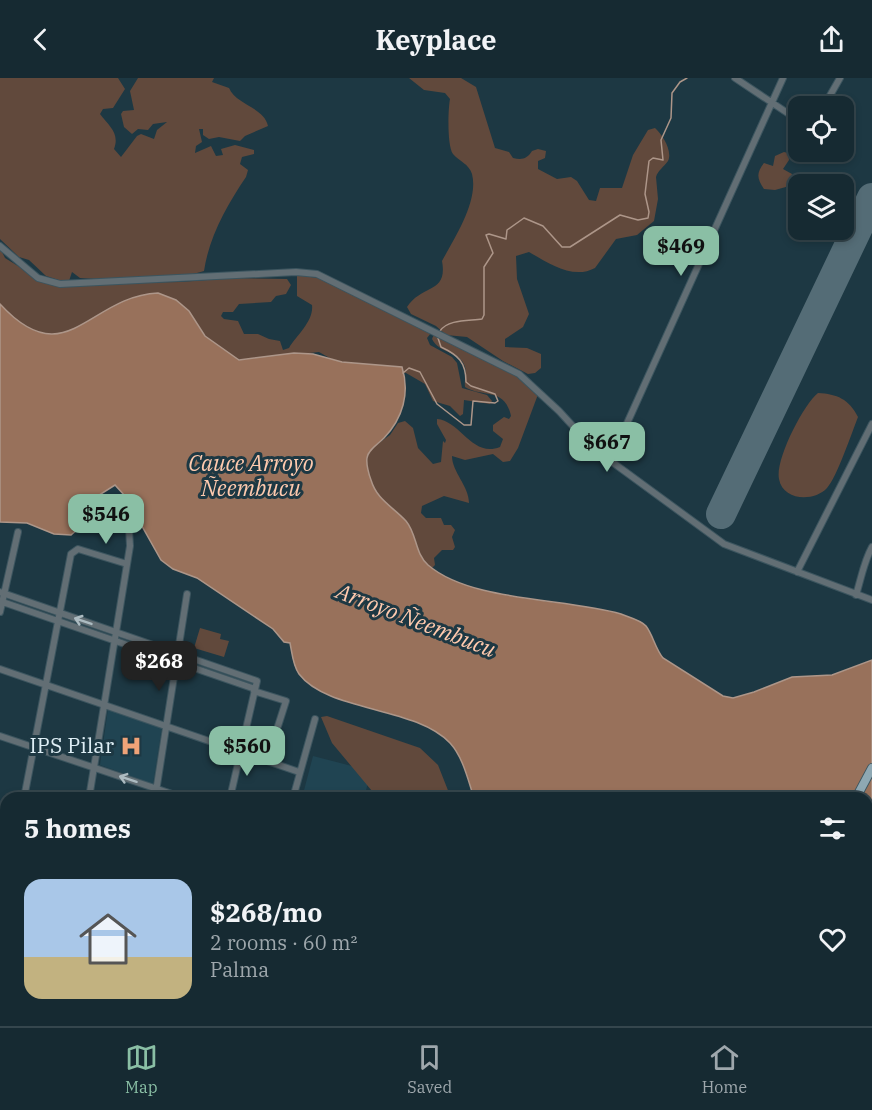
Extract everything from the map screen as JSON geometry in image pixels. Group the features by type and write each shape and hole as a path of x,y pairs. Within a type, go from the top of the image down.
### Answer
{"main road":[{"path":"859,792 872,768"}],"street":[{"path":"735,78 788,113"},
{"path":"610,461 774,103 783,78"},
{"path":"830,96 840,78"},
{"path":"0,246 38,278 60,284 307,272 325,278 519,374 559,411 587,442 724,544 872,600"},
{"path":"797,572 872,424"},
{"path":"91,792 130,546 129,529"},
{"path":"0,612 2,592 18,532"},
{"path":"856,595 866,566 866,557 872,547"},
{"path":"25,792 70,554 78,549 127,564"},
{"path":"2,592 116,632 255,687 286,702 278,726"},
{"path":"156,792 187,594"},
{"path":"1,601 115,640 176,657"},
{"path":"0,669 241,750 299,772"},
{"path":"231,792 255,687"},
{"path":"294,792 315,718"},
{"path":"0,736 168,792"}],"shaded area":[{"path":"0,78 118,78 125,89 113,108 103,109 100,114 115,134 114,149 121,157 137,136 141,134 154,139 157,130 167,122 153,124 148,130 138,129 132,134 124,127 121,114 123,111 134,110 130,91 138,78 214,78 212,82 229,88 237,98 261,114 268,126 245,136 240,141 219,137 209,139 203,135 203,129 199,129 202,142 196,146 195,153 211,146 216,156 223,155 221,149 235,145 254,150 254,154 242,157 240,164 248,170 246,177 220,222 206,258 204,271 190,275 98,279 80,278 72,272 69,281 65,282 46,276 29,260 19,257 0,239"},
{"path":"409,78 461,78 476,87 495,148 509,152 513,158 519,159 538,149 546,151 545,158 538,161 538,169 557,179 571,177 577,181 589,200 596,201 600,188 622,188 633,155 648,130 655,128 666,143 669,157 656,177 658,199 654,221 637,235 616,239 595,268 587,271 569,271 552,265 529,252 516,256 517,279 529,314 523,327 505,339 505,347 527,348 541,354 541,368 535,373 528,374 503,361 467,337 446,335 436,326 411,314 407,307 413,300 438,284 441,279 442,261 469,208 473,185 471,171 451,150 448,127 450,99 445,93 424,90"},
{"path":"784,152 788,153 788,162 783,169 792,174 788,174 788,186 775,190 764,189 758,176 761,167 764,163 773,166 775,156"},
{"path":"0,248 5,258 47,284 180,282 234,278 287,279 291,285 286,294 276,296 271,302 239,304 233,312 223,312 221,316 224,319 238,321 244,334 258,334 280,341 283,350 289,348 304,328 312,311 312,305 297,296 297,275 318,278 431,333 427,338 430,345 452,357 457,363 462,388 487,395 492,401 490,404 464,400 463,414 460,416 450,406 433,401 425,384 406,373 335,361 319,352 244,360 233,358 119,305 105,311 59,346 0,313"},
{"path":"434,334 528,380 540,389 518,448 510,461 503,462 493,454 465,460 452,456 469,503 444,496 422,506 421,513 426,518 441,518 444,525 451,525 455,530 452,537 455,547 453,550 442,550 434,558 435,565 430,570 364,479 364,454 390,435 398,423 405,421 413,428 418,448 433,464 441,462 443,441 445,443 446,440 437,424 437,419 453,426 482,448 500,447 503,439 493,431 493,425 504,417 509,419 511,416 508,407 499,397 465,387 466,370 462,362 435,344 432,339"},
{"path":"818,393 842,399 851,406 858,417 840,465 827,488 815,496 800,497 786,492 779,479 779,470 791,433 805,409"},
{"path":"200,628 221,634 220,639 229,641 224,657 194,648"},
{"name":"IPS Pilar","path":"108,709 162,727 153,784 100,765"},
{"path":"327,716 420,748 438,765 449,792 372,792 332,743 321,717"},
{"path":"313,756 371,771 366,792 304,792"}],"water":[{"name":"Cauce Arroyo Ñeembucu","path":"158,293 176,300 189,311 205,336 239,360 294,353 313,354 342,362 402,367 405,396 400,414 391,430 369,452 368,469 377,493 410,526 424,560 446,577 493,593 599,609 634,619 646,626 663,658 723,696 733,698 792,677 832,675 872,660 872,792 472,792 465,769 455,749 435,731 416,722 330,696 312,686 297,671 290,643 284,642 273,629 197,578 173,569 161,560 125,496 115,485 96,497 87,521 71,535 54,534 27,523 0,522 0,304 23,324 43,333 61,333 78,327 113,306 134,297"}],"waterway":[{"path":"440,331 448,324 482,319 484,315 484,267 493,253 486,235 506,239 507,230 524,218 543,226 562,247 570,247 620,215 638,220 648,218 645,194 649,161 653,158 663,160 661,140 671,118 672,93 680,82 687,78"},
{"path":"403,373 409,368 420,372 437,404 464,425 471,425 473,401 495,403 498,401 495,394 466,382 463,364 456,356 441,347 437,335"}],"runway":[{"path":"721,514 872,198"}],"place":[{"name":"IPS Pilar","path":"131,746"}],"water label":[{"name":"Arroyo Ñeembucu","path":"416,620"}]}
